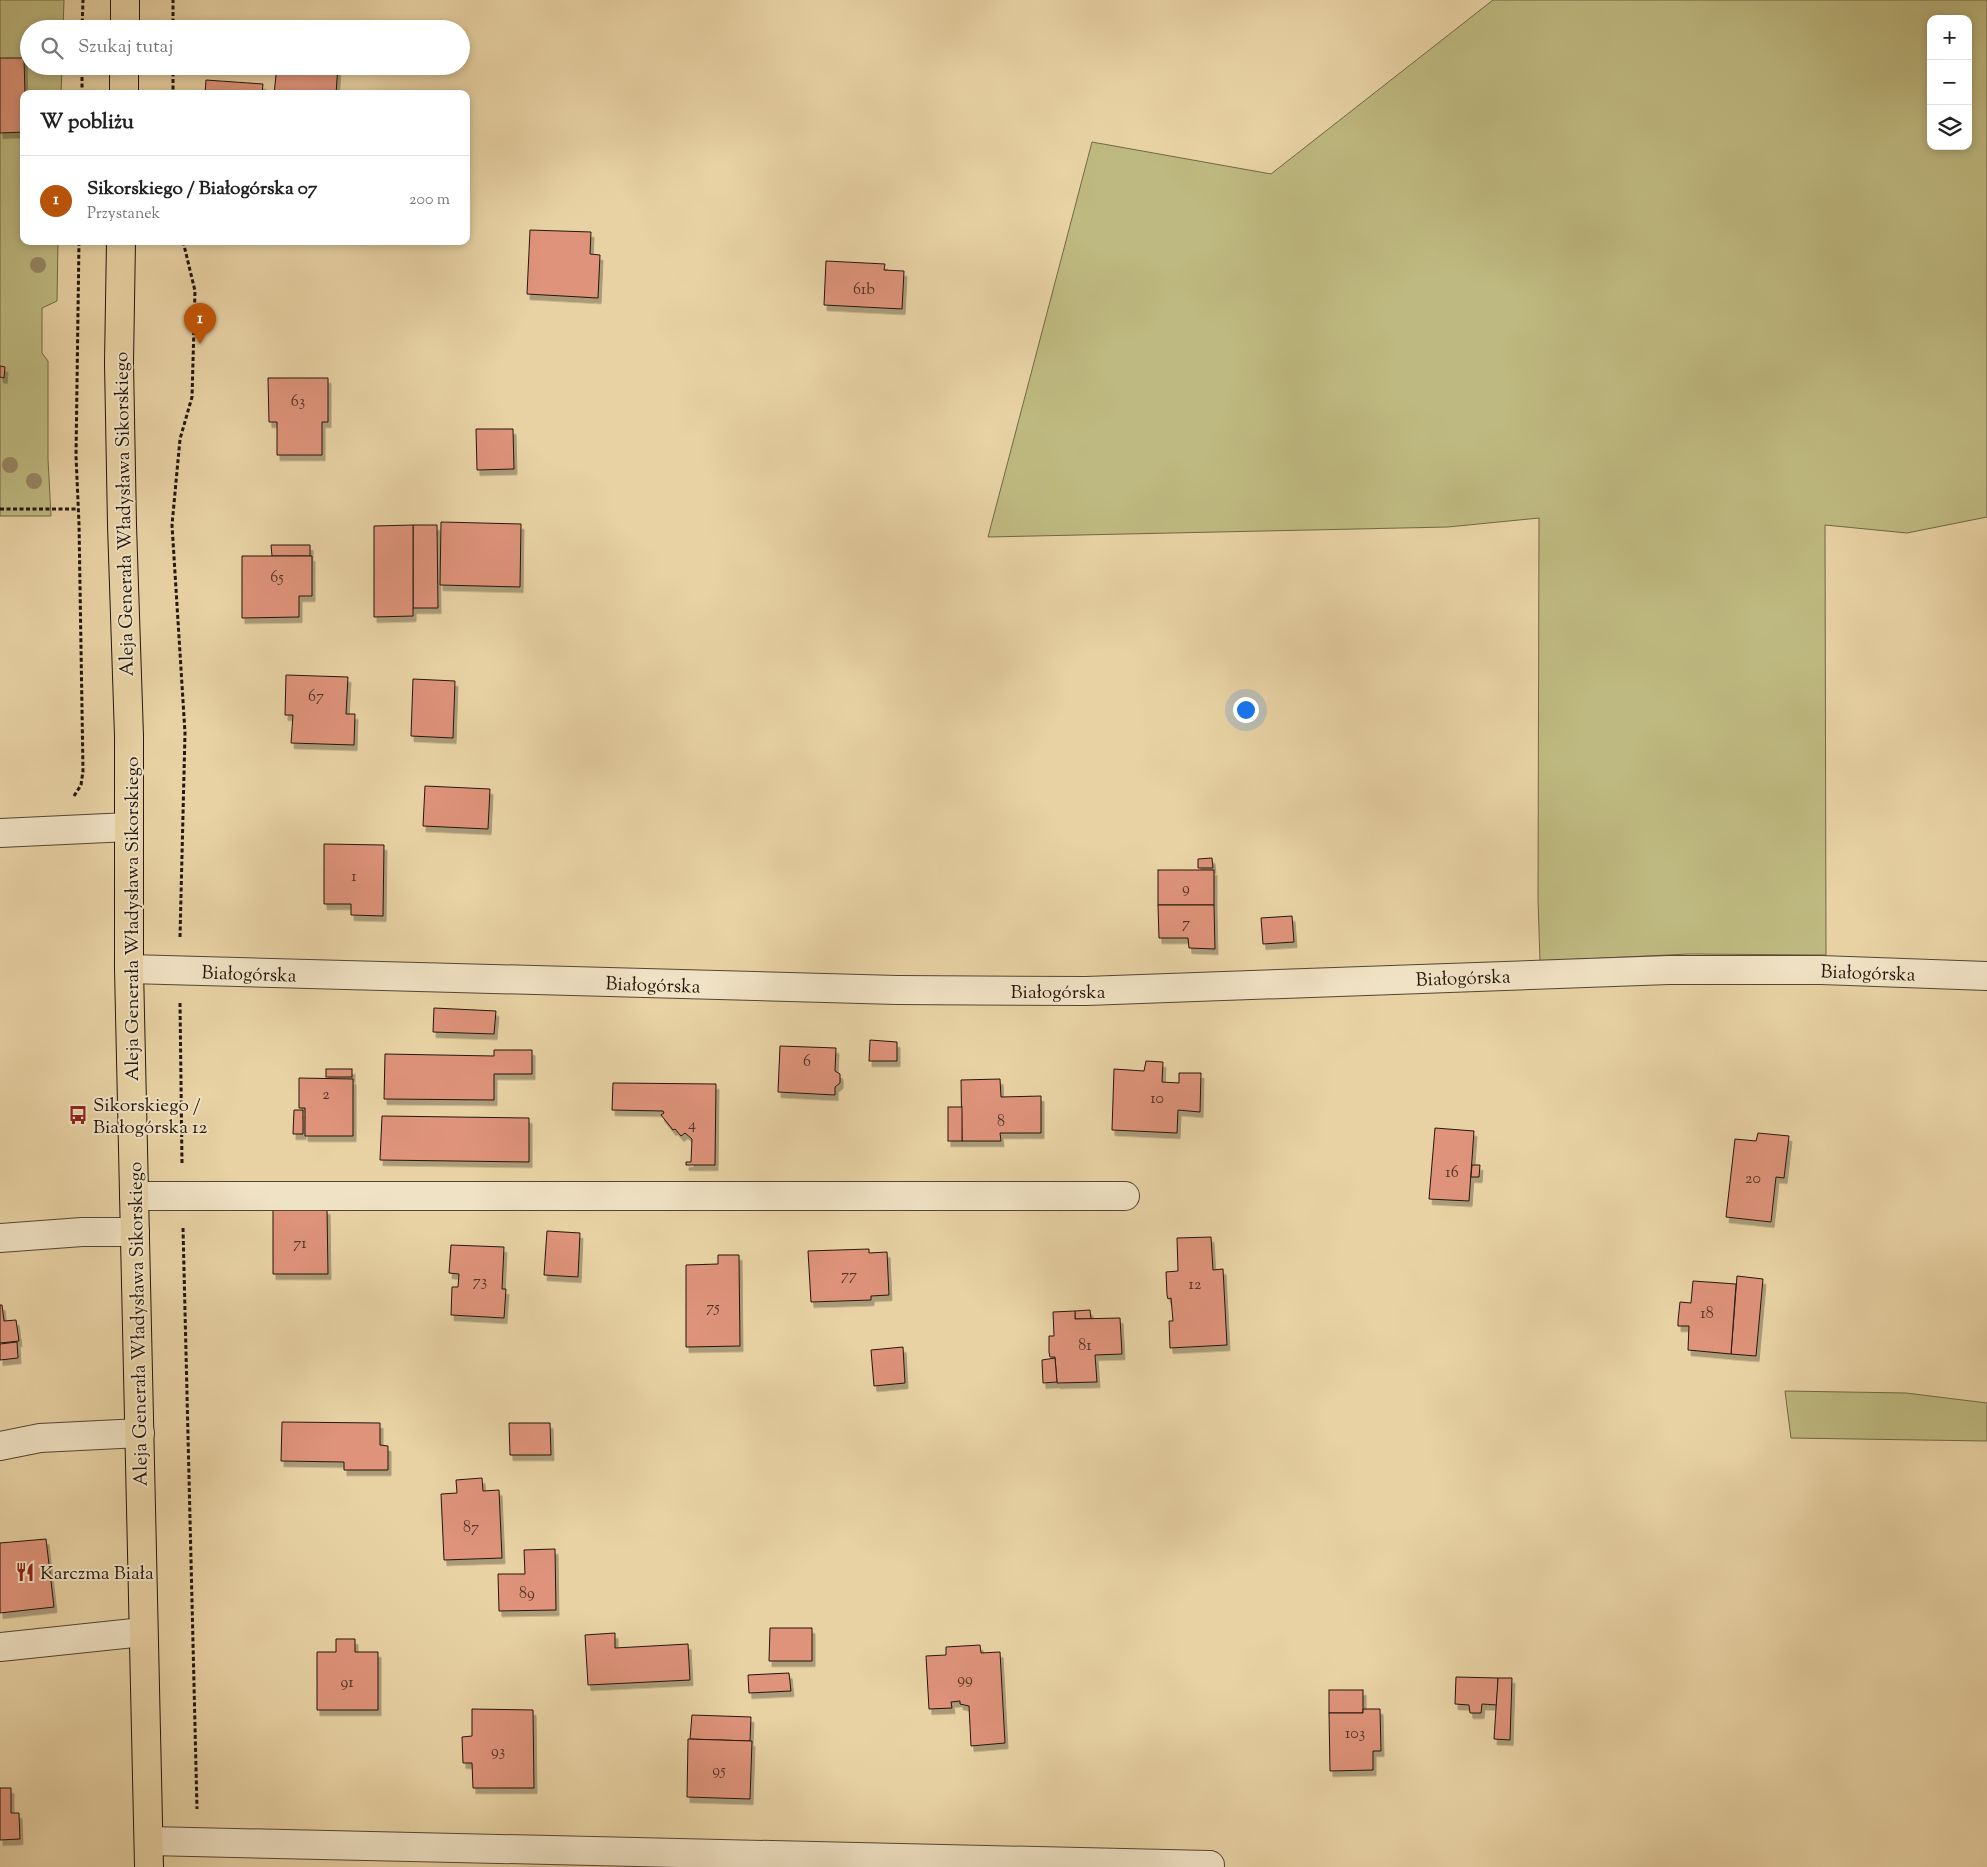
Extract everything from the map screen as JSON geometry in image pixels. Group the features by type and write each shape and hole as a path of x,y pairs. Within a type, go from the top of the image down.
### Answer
{"main road":[{"path":"124,20 125,0"},
{"path":"124,75 124,90"},
{"name":"Aleja Generała Władysława Sikorskiego","path":"121,245 119,363 129,736 129,969 149,1854"}],"street":[{"path":"0,833 129,828"},
{"name":"Białogórska","path":"129,969 897,990 1086,992 1669,970 1821,970 1987,976"},
{"path":"134,1196 182,1194 1125,1196"},
{"path":"0,1238 82,1232 135,1232"},
{"path":"0,1446 40,1438 140,1433"},
{"path":"0,1647 143,1632"},
{"path":"149,1854 198,1842 1210,1865"}],"path":[{"path":"82,20 83,0"},
{"path":"173,20 174,0"},
{"path":"82,75 82,90"},
{"path":"173,75 173,90"},
{"path":"72,799 81,785 83,770 76,456 79,245"},
{"path":"184,245 195,291 192,397 180,439 172,525 185,733 180,970 182,1194 198,1842"},
{"path":"0,509 78,509"}],"shaded area":[{"path":"0,0 64,0 63,20 20,20 20,75 62,75 61,90 20,90 20,245 58,245 57,301 42,308 42,353 48,361 48,459 51,516 0,516"},
{"path":"1493,0 1987,0 1987,517 1907,533 1825,525 1826,955 1689,954 1540,961 1538,900 1539,518 1448,527 988,537 1092,142 1271,174"},
{"path":"1785,1391 1906,1393 1987,1403 1987,1441 1791,1438"}],"building":[{"path":"0,58 20,58 20,75 24,75 25,90 20,90 20,132 0,133"},
{"path":"276,75 337,75 336,90 274,90"},
{"path":"206,80 263,84 262,90 205,90"},
{"path":"530,230 591,232 590,254 600,255 598,298 527,294"},
{"path":"826,261 885,264 884,270 904,271 902,309 824,305"},
{"path":"0,366 5,367 4,378 0,377"},
{"path":"268,378 328,378 328,422 322,422 322,455 277,455 277,422 269,422"},
{"path":"476,429 513,429 514,469 477,470"},
{"path":"441,522 521,524 520,587 440,585"},
{"path":"413,525 437,525 438,608 413,608"},
{"path":"413,525 413,616 374,617 374,526"},
{"path":"271,545 310,545 310,556 272,556"},
{"path":"242,556 312,556 312,596 299,596 299,617 242,618"},
{"path":"286,675 348,677 346,714 355,714 354,745 291,743 293,715 285,715"},
{"path":"413,679 455,681 453,738 411,736"},
{"path":"425,786 490,789 488,829 423,826"},
{"path":"324,844 384,845 383,916 351,915 351,904 324,904"},
{"path":"1212,858 1213,868 1198,868 1198,859"},
{"path":"1158,870 1214,870 1214,905 1158,905"},
{"path":"1158,905 1214,905 1215,949 1189,948 1188,938 1159,938"},
{"path":"1292,916 1294,942 1263,944 1261,918"},
{"path":"434,1008 496,1011 494,1034 433,1032"},
{"path":"870,1040 897,1042 897,1061 869,1061"},
{"path":"780,1046 836,1048 835,1071 840,1074 840,1083 835,1087 835,1095 778,1092"},
{"path":"494,1050 532,1050 532,1074 494,1074 494,1100 384,1099 385,1054 494,1056"},
{"path":"1146,1061 1163,1062 1162,1082 1179,1083 1179,1073 1201,1073 1200,1112 1178,1110 1177,1133 1112,1130 1114,1069 1144,1071"},
{"path":"326,1069 352,1069 352,1077 326,1077"},
{"path":"299,1078 353,1079 353,1136 305,1136 305,1108 299,1108"},
{"path":"1000,1079 1001,1097 1041,1096 1041,1133 1000,1133 1001,1141 962,1141 961,1080"},
{"path":"613,1083 716,1084 715,1165 686,1165 686,1162 691,1162 692,1139 685,1133 681,1136 675,1129 673,1130 661,1115 664,1113 663,1111 612,1110"},
{"path":"948,1107 962,1107 962,1141 948,1141"},
{"path":"294,1110 303,1110 303,1134 293,1134"},
{"path":"382,1116 529,1118 529,1162 380,1160"},
{"path":"1435,1128 1474,1131 1469,1201 1429,1199"},
{"path":"1758,1133 1789,1136 1784,1178 1776,1177 1771,1222 1726,1217 1735,1139 1756,1141"},
{"path":"1472,1165 1480,1165 1479,1177 1471,1177"},
{"path":"327,1209 328,1274 273,1274 273,1210"},
{"path":"547,1231 580,1233 578,1277 544,1275"},
{"path":"1211,1237 1213,1270 1223,1269 1227,1345 1170,1348 1169,1321 1173,1321 1171,1298 1168,1299 1167,1295 1166,1272 1178,1271 1177,1238"},
{"path":"451,1245 504,1247 502,1289 506,1289 504,1318 451,1315 452,1287 458,1287 459,1274 449,1273"},
{"path":"869,1249 869,1253 887,1252 889,1295 871,1296 871,1300 811,1302 808,1251"},
{"path":"718,1255 739,1255 740,1346 686,1347 686,1265 718,1264"},
{"path":"1737,1276 1763,1279 1756,1356 1731,1354"},
{"path":"1693,1281 1736,1284 1731,1354 1688,1350 1689,1326 1678,1326 1678,1321 1680,1302 1691,1303"},
{"path":"0,1305 2,1305 4,1321 16,1320 19,1341 0,1343"},
{"path":"1090,1310 1091,1319 1075,1319 1075,1311"},
{"path":"1075,1311 1075,1319 1120,1318 1122,1354 1095,1355 1097,1382 1057,1383 1055,1357 1050,1357 1049,1352 1049,1336 1054,1336 1053,1312"},
{"path":"17,1342 18,1358 0,1360 0,1344"},
{"path":"903,1347 905,1383 874,1386 871,1350"},
{"path":"1055,1358 1057,1382 1043,1383 1042,1360"},
{"path":"282,1422 380,1423 380,1445 388,1446 388,1470 344,1470 344,1462 281,1461"},
{"path":"509,1423 550,1423 551,1455 510,1455"},
{"path":"482,1478 483,1491 499,1490 502,1558 444,1560 441,1494 457,1493 456,1480"},
{"name":"Karczma Biała","path":"46,1539 54,1607 0,1613 0,1543"},
{"path":"555,1549 556,1610 499,1611 498,1574 525,1574 524,1550"},
{"path":"770,1628 812,1628 812,1661 769,1661"},
{"path":"615,1633 615,1648 688,1644 690,1680 588,1685 585,1635"},
{"path":"336,1639 355,1639 355,1652 378,1652 378,1710 317,1710 317,1652 336,1652"},
{"path":"980,1645 981,1653 1000,1652 1005,1743 971,1746 969,1706 960,1704 960,1701 951,1702 952,1708 929,1709 926,1656 946,1655 946,1647"},
{"path":"789,1673 791,1691 749,1693 748,1675"},
{"path":"1456,1677 1498,1678 1497,1705 1482,1704 1481,1713 1470,1713 1469,1705 1455,1704"},
{"path":"1498,1678 1512,1678 1510,1740 1494,1739"},
{"path":"1329,1690 1363,1690 1363,1713 1329,1713"},
{"path":"472,1709 533,1710 534,1788 473,1788 472,1763 463,1763 462,1737 472,1736"},
{"path":"1363,1709 1380,1709 1381,1751 1373,1751 1373,1770 1330,1771 1329,1713 1363,1713"},
{"path":"692,1715 751,1717 750,1741 690,1739"},
{"path":"688,1739 752,1741 750,1799 687,1797"},
{"path":"0,1788 11,1788 11,1813 19,1813 20,1839 0,1840"}],"place":[{"name":"Sikorskiego / Białogórska 07","path":"200,344"},
{"name":"Sikorskiego / Białogórska 12","path":"78,1115"},
{"name":"Karczma Biała","path":"25,1572"}]}
